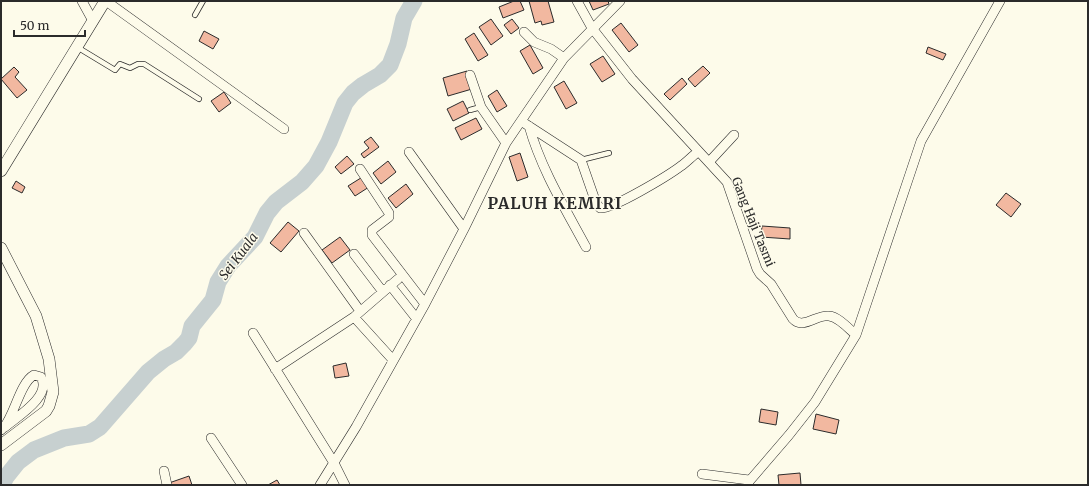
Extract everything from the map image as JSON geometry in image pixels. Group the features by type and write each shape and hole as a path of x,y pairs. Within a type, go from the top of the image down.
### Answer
{"street":[{"path":"82,1 93,21"},
{"path":"1,171 105,1 284,129"},
{"name":"Gang Haji Tasmi","path":"577,1 592,28 632,79 727,182 757,269 760,274 772,284 793,319 796,322 801,323 828,316 838,320 856,335"},
{"path":"320,485 356,427 425,304 506,143 525,124 564,58 620,1"},
{"path":"702,474 748,482 789,435 815,402 856,335 921,141 1000,1"},
{"path":"524,32 534,42 551,49 564,58"},
{"path":"470,75 481,107 506,143"},
{"path":"525,124 581,160 596,203 600,208 604,209 640,191 682,166 698,152"},
{"path":"525,124 555,188 586,246"},
{"path":"709,162 734,135"},
{"path":"409,152 464,229"},
{"path":"360,169 389,213 389,217 372,230 372,235 425,304"},
{"path":"304,233 357,314 393,360"},
{"path":"1,248 36,316 49,359 53,392 49,406 46,410 1,445"},
{"path":"354,254 383,292"},
{"path":"275,368 357,314 398,279"},
{"path":"390,285 416,318"},
{"path":"253,333 334,463 345,485"},
{"path":"34,375 41,377 44,384 41,393 32,405 3,429 29,378 34,375"},
{"path":"211,438 242,485"},
{"path":"164,471 167,485"}],"lane":[{"path":"195,15 203,1"},
{"path":"77,47 115,70 120,64 130,68 144,64 200,99"},
{"path":"470,110 481,107"},
{"path":"581,160 609,153"}],"building":[{"path":"514,1 520,1 524,10 503,18 499,7"},
{"path":"529,1 548,1 554,22 542,25 541,21 535,23"},
{"path":"589,1 608,1 609,4 593,10"},
{"path":"491,19 503,36 491,45 479,27"},
{"path":"512,19 519,28 511,34 504,25"},
{"path":"621,23 638,45 629,52 612,30"},
{"path":"204,31 219,39 213,49 199,41"},
{"path":"474,33 488,55 478,61 465,39"},
{"path":"530,45 543,68 533,74 520,51"},
{"path":"928,47 946,54 943,60 926,53"},
{"path":"603,56 615,74 602,82 590,64"},
{"path":"703,66 710,73 695,87 688,79"},
{"path":"14,67 19,72 15,77 27,90 17,98 1,79"},
{"path":"467,71 472,89 448,96 443,78"},
{"path":"682,78 687,84 670,100 664,94"},
{"path":"564,81 577,103 566,109 554,87"},
{"path":"497,90 507,106 497,112 488,96"},
{"path":"224,92 231,103 219,112 211,101"},
{"path":"463,101 469,113 453,121 447,109"},
{"path":"476,118 482,129 461,140 455,128"},
{"path":"371,137 379,147 364,158 361,154 369,148 364,142"},
{"path":"520,153 528,177 517,181 509,157"},
{"path":"347,156 354,164 341,174 335,167"},
{"path":"388,161 396,172 381,184 373,173"},
{"path":"364,176 369,187 355,196 348,186"},
{"path":"16,181 25,187 22,193 12,188"},
{"path":"406,184 413,194 396,208 388,198"},
{"path":"1006,193 1021,204 1011,217 996,205"},
{"path":"288,222 299,231 281,252 270,243"},
{"path":"762,226 790,228 790,239 761,237"},
{"path":"340,237 350,250 332,263 322,250"},
{"path":"346,363 349,376 335,378 333,366"},
{"path":"761,409 778,412 776,425 759,422"},
{"path":"816,414 839,420 836,434 813,429"},
{"path":"800,473 801,485 779,485 778,475"},
{"path":"189,476 192,485 170,485 169,483"},
{"path":"277,480 280,485 268,485"}],"waterway":[{"name":"Sei Kuala","path":"2,485 6,477 18,462 34,450 64,438 89,434 100,427 148,372 164,359 176,352 185,343 189,338 192,326 213,300 218,282 228,266 255,237 267,213 276,202 302,182 316,166 329,142 345,103 353,93 380,75 390,65 398,44 404,18 414,1"}],"district":[{"name":"PALUH KEMIRI","path":"555,203"}]}
